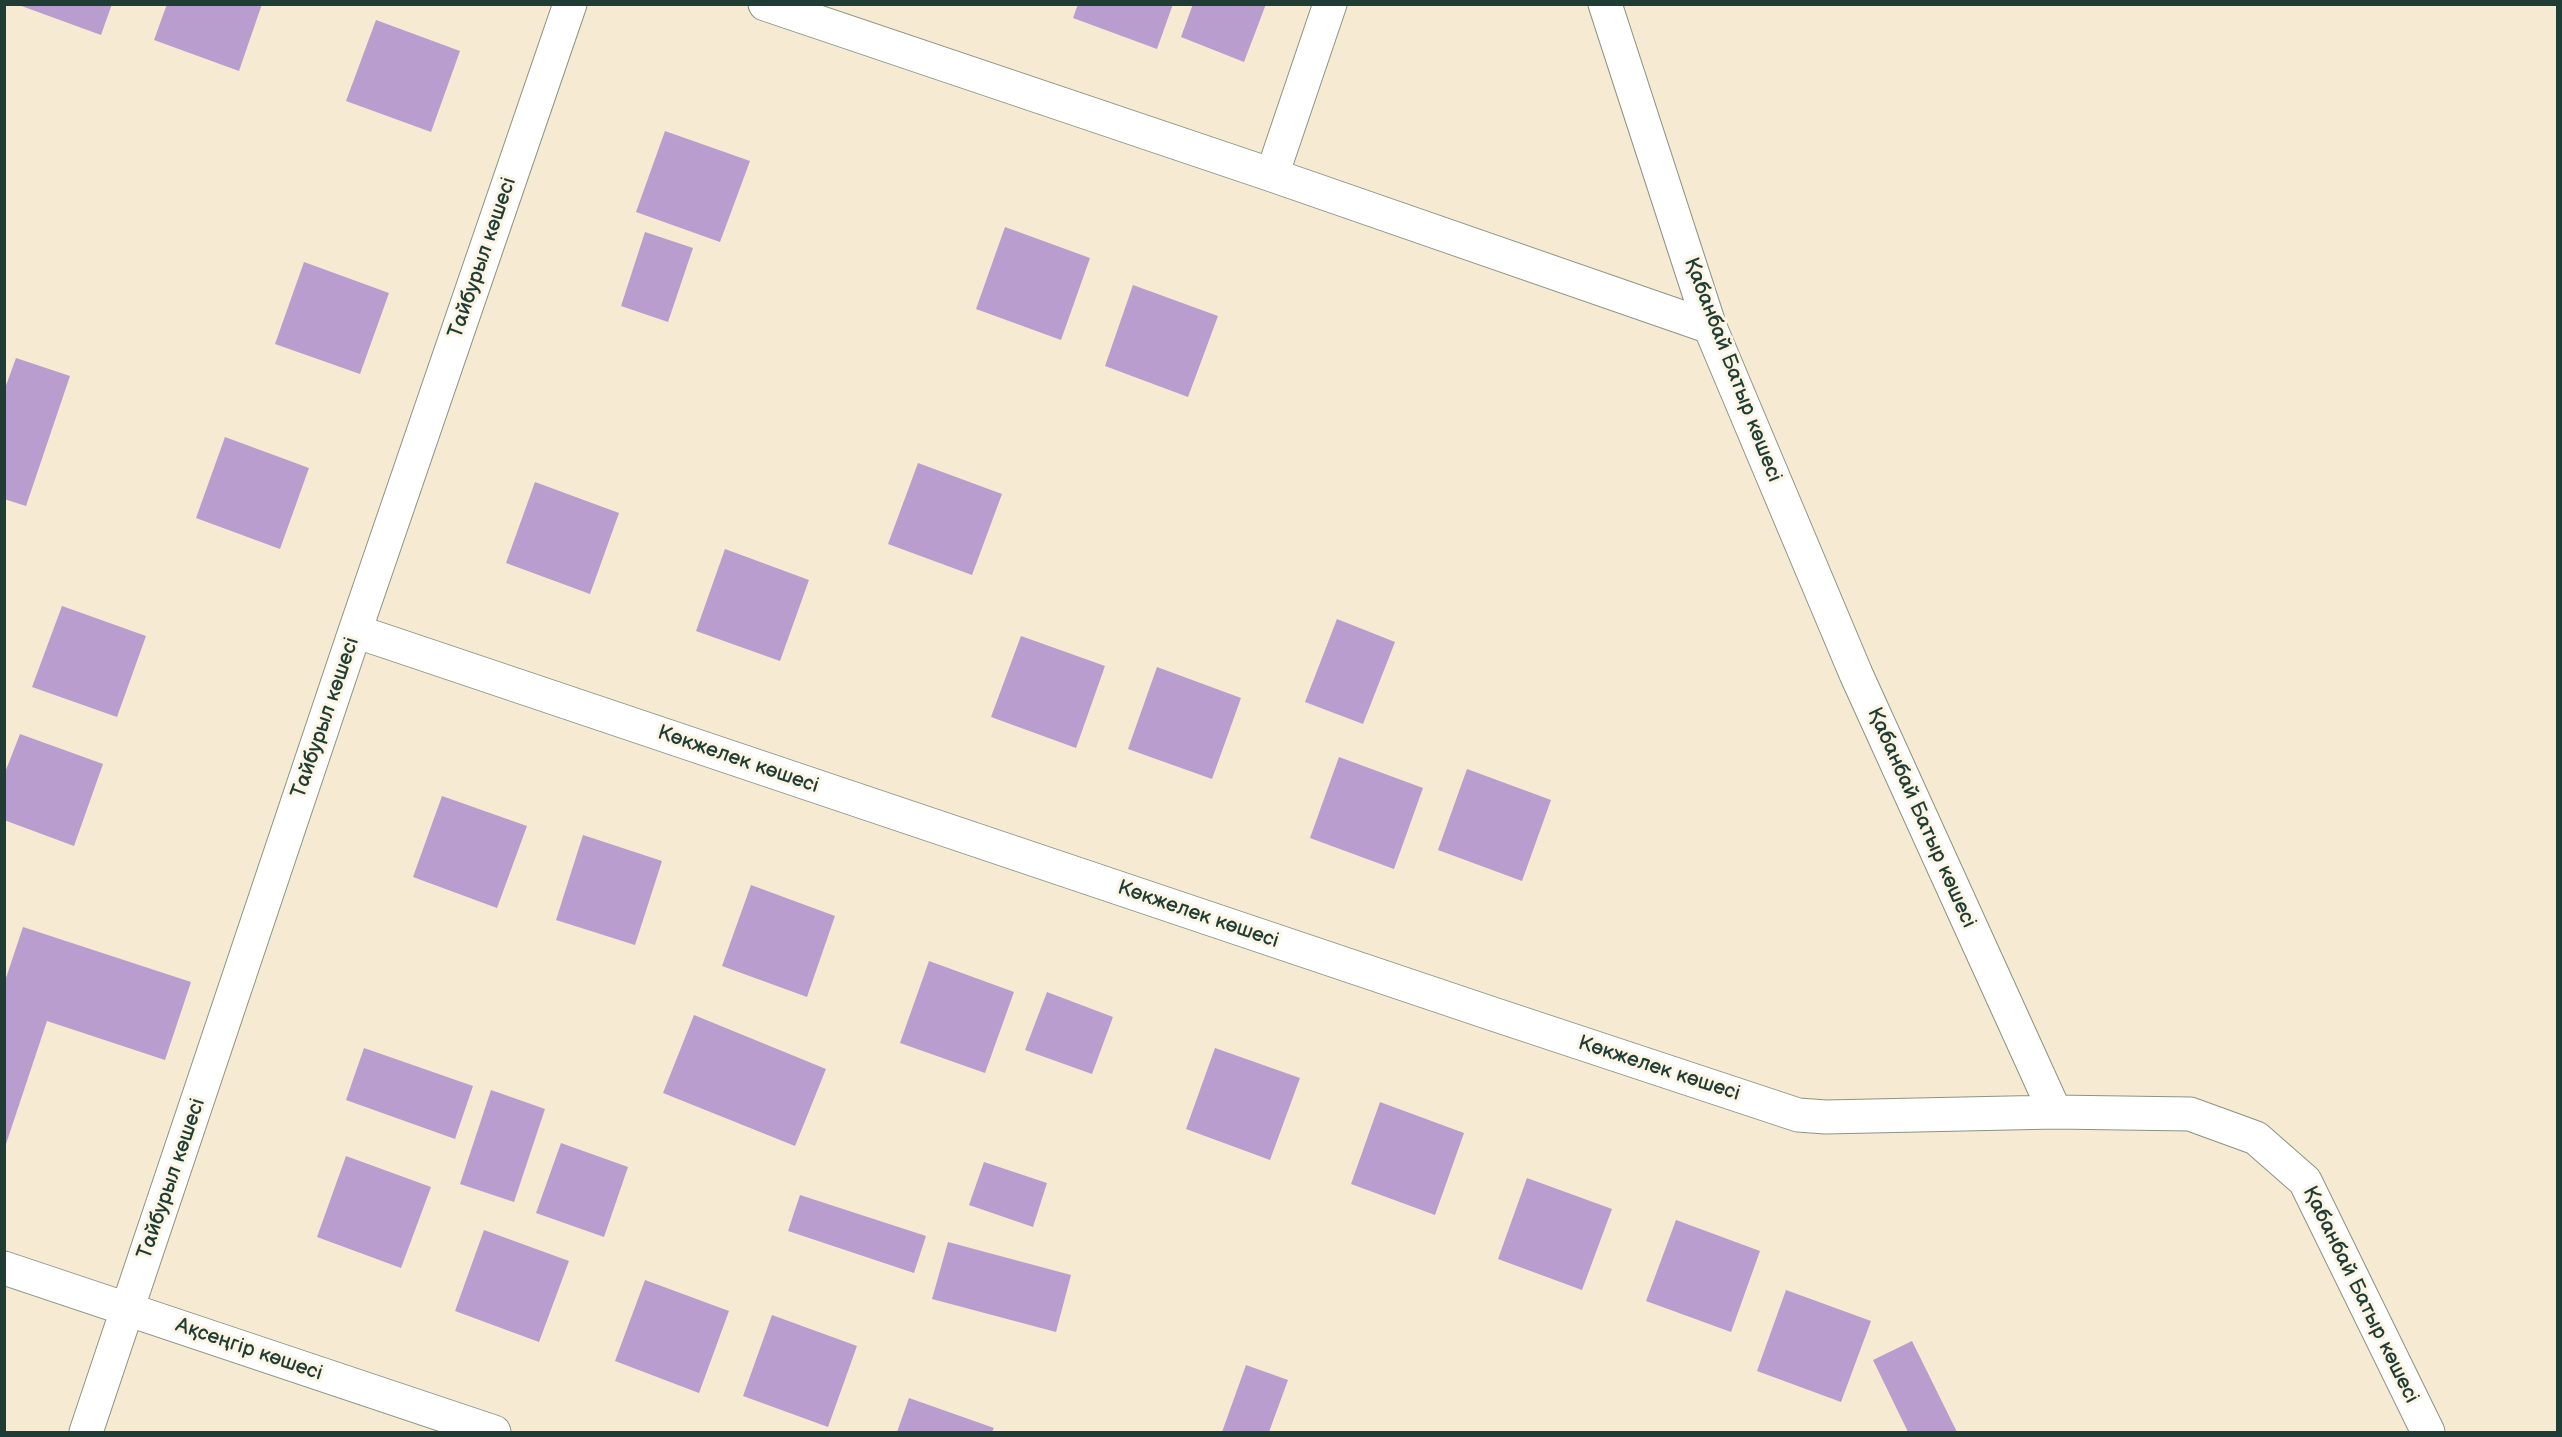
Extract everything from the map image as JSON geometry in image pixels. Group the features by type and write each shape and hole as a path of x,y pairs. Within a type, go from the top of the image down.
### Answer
{"street":[{"name":"Тайбурыл көшесі","path":"86,1432 355,631 570,4"},
{"path":"765,4 1272,175 1710,327"},
{"path":"1272,175 1330,4"},
{"name":"Қабанбай Батыр көшесі","path":"1605,4 1710,327 1856,674 2055,1112 2190,1114 2256,1138 2305,1181 2428,1432"},
{"name":"Көкжелек көшесі","path":"355,631 1798,1115 1826,1117 2055,1112"},
{"name":"Ақсеңгір көшесі","path":"4,1268 494,1432"}],"building":[{"path":"16,4 112,4 101,35"},
{"path":"167,4 262,4 239,71 154,40"},
{"path":"1078,4 1173,4 1157,49 1073,18"},
{"path":"1193,4 1266,4 1244,62 1181,37"},
{"path":"376,20 460,51 431,132 346,101"},
{"path":"665,131 750,161 720,242 636,212"},
{"path":"1005,227 1090,258 1061,340 976,309"},
{"path":"645,232 693,248 668,322 621,306"},
{"path":"304,262 389,293 360,374 275,344"},
{"path":"1133,285 1218,316 1188,397 1105,366"},
{"path":"16,358 70,376 26,506 4,499 4,391"},
{"path":"225,437 309,468 280,549 196,518"},
{"path":"918,463 1002,494 972,575 888,544"},
{"path":"535,482 619,513 590,594 506,563"},
{"path":"725,549 809,580 780,661 696,631"},
{"path":"62,606 146,636 117,717 32,687"},
{"path":"1337,619 1395,642 1363,724 1305,702"},
{"path":"1021,636 1105,666 1076,748 991,717"},
{"path":"1157,667 1241,698 1212,779 1128,749"},
{"path":"20,734 103,764 74,846 4,820 4,775"},
{"path":"1339,757 1423,788 1394,869 1310,838"},
{"path":"1467,769 1551,800 1522,881 1438,850"},
{"path":"442,796 527,826 497,908 413,877"},
{"path":"583,835 662,861 635,945 556,920"},
{"path":"751,885 835,916 807,997 722,966"},
{"path":"23,927 191,982 165,1060 47,1021 5,1147 4,984"},
{"path":"929,961 1014,992 985,1073 900,1043"},
{"path":"1047,992 1113,1017 1092,1074 1025,1050"},
{"path":"694,1015 826,1069 795,1146 663,1093"},
{"path":"364,1048 473,1086 455,1139 346,1100"},
{"path":"1215,1048 1300,1078 1270,1160 1186,1129"},
{"path":"491,1090 545,1109 514,1202 460,1184"},
{"path":"1380,1102 1464,1133 1435,1215 1351,1184"},
{"path":"561,1143 628,1167 604,1237 536,1213"},
{"path":"346,1156 431,1187 401,1268 317,1237"},
{"path":"984,1162 1047,1183 1033,1227 969,1205"},
{"path":"1527,1178 1612,1209 1582,1290 1498,1259"},
{"path":"800,1195 926,1236 914,1273 788,1231"},
{"path":"1676,1220 1760,1251 1731,1332 1646,1301"},
{"path":"484,1230 569,1261 539,1342 455,1311"},
{"path":"948,1242 1071,1275 1056,1332 932,1299"},
{"path":"645,1280 729,1311 699,1393 615,1361"},
{"path":"1786,1290 1871,1321 1841,1402 1757,1371"},
{"path":"772,1315 857,1346 828,1427 743,1396"},
{"path":"1912,1341 1957,1432 1908,1432 1873,1360"},
{"path":"1246,1365 1288,1380 1269,1432 1222,1432"},
{"path":"909,1398 994,1428 992,1432 897,1432"}]}
